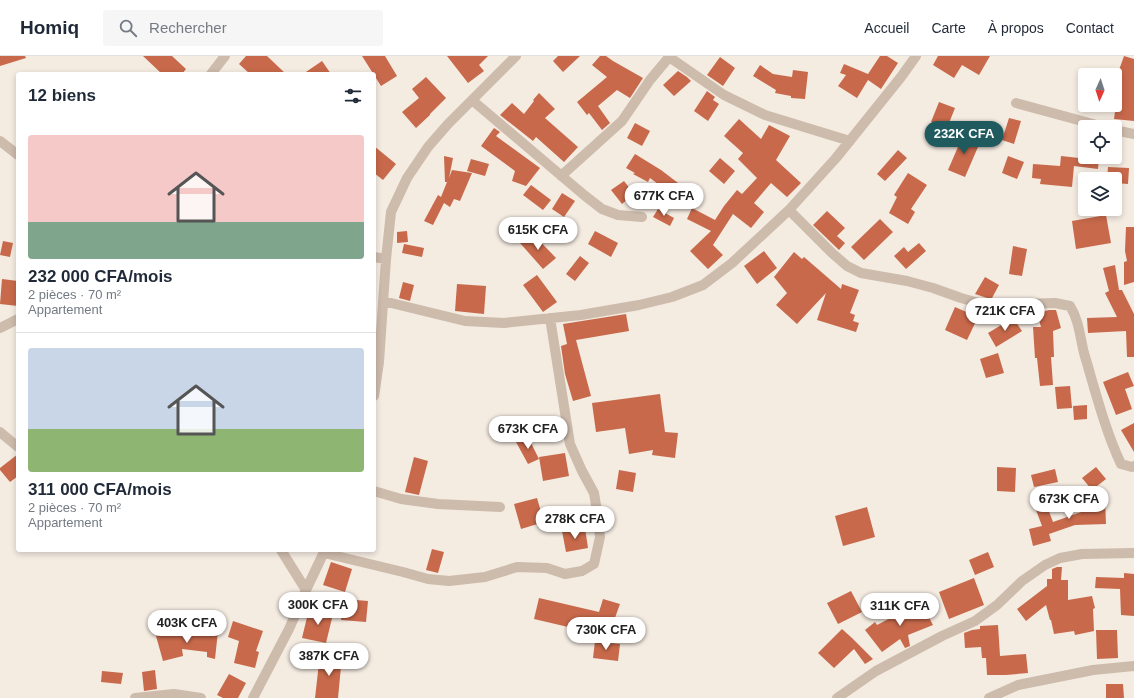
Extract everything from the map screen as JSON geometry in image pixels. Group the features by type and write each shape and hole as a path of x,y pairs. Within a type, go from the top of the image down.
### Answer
{"street":[{"path":"213,72 225,56"},
{"path":"376,382 391,212 407,178 428,147 448,124 516,56"},
{"path":"561,176 622,121 650,80 669,56 724,95 765,115 850,141"},
{"path":"383,301 465,321 504,323 581,315 639,305 672,297 703,284 732,263 789,210 850,141 901,77 914,57"},
{"path":"472,100 602,209 618,215 642,217"},
{"path":"1016,103 1078,120"},
{"path":"1122,131 1134,134"},
{"path":"0,141 16,153"},
{"path":"789,210 832,252 848,266 861,273 907,281 986,305 1055,303 1070,306 1076,315 1082,344 1115,452 1121,464 1132,467 1134,466"},
{"path":"376,257 386,259"},
{"path":"328,552 428,579 449,581 485,577 517,567 546,568 565,574 582,571 594,564 600,537 594,493 570,444 550,318"},
{"path":"0,328 16,321"},
{"path":"0,432 16,445"},
{"path":"376,492 401,499 438,504 500,507"},
{"path":"282,552 306,590"},
{"path":"253,698 289,629 324,552"},
{"path":"837,698 876,671 942,636 975,621 997,605 1022,581 1045,565 1060,558 1082,554 1134,553"},
{"path":"989,698 1006,694 1018,685 1093,670 1134,666"},
{"path":"135,698 174,694 201,698"}],"building":[{"path":"0,56 25,56 26,58 0,66"},
{"path":"143,56 172,56 186,69 184,72 160,72"},
{"path":"246,56 267,56 284,72 248,72 239,64"},
{"path":"362,56 385,56 397,76 381,86 376,78 376,72 372,72"},
{"path":"447,56 488,56 479,65 484,71 468,83"},
{"path":"558,56 580,56 563,72 553,61"},
{"path":"600,56 606,56 643,78 630,98 617,90 598,106 610,123 602,130 589,113 587,115 577,102 607,77 592,65"},
{"path":"880,56 887,56 898,63 881,89 868,80 857,98 838,86 846,75 840,73 844,64 868,74"},
{"path":"938,56 990,56 979,75 962,65 954,78 933,65"},
{"path":"1124,56 1134,59 1134,121 1114,119 1115,112 1122,112 1122,68 1120,68"},
{"path":"720,57 735,68 723,86 707,75"},
{"path":"322,61 330,72 306,72"},
{"path":"760,65 773,74 792,77 793,70 808,72 805,99 791,98 791,96 775,93 776,90 753,76"},
{"path":"678,71 691,81 674,96 663,85"},
{"path":"426,77 446,98 416,128 402,112 419,98 412,89"},
{"path":"707,91 715,97 713,100 719,104 708,121 694,111"},
{"path":"539,93 555,109 545,118 578,147 564,162 536,137 533,141 500,115 512,103 524,114"},
{"path":"939,102 955,108 947,128 931,122"},
{"path":"1009,118 1021,121 1014,144 1002,140"},
{"path":"739,119 761,139 769,125 790,136 776,160 801,183 787,197 771,183 754,203 764,212 751,228 733,214 713,245 723,255 708,269 690,251 711,231 687,219 692,208 715,220 737,190 742,194 757,178 738,159 743,153 724,136"},
{"path":"635,123 650,131 642,146 627,138"},
{"path":"494,128 500,132 496,136 540,168 526,186 512,181 515,171 481,146"},
{"path":"964,133 981,140 965,177 948,170"},
{"path":"376,148 396,164 383,180 376,175"},
{"path":"898,150 907,158 885,181 877,174"},
{"path":"635,154 661,170 682,186 674,196 650,178 648,182 633,174 635,173 626,168"},
{"path":"444,156 453,158 449,178 452,170 472,173 460,201 454,199 450,207 444,203 433,225 424,221 438,195 441,197 447,182 445,182"},
{"path":"1008,156 1024,162 1017,179 1002,173"},
{"path":"1061,156 1078,158 1078,164 1098,164 1098,169 1074,166 1072,187 1040,184 1041,179 1032,178 1033,164 1060,166"},
{"path":"720,158 735,171 724,184 709,171"},
{"path":"471,159 489,164 485,176 467,171"},
{"path":"1108,167 1129,168 1128,184 1122,184 1122,172 1108,172"},
{"path":"908,173 927,185 911,209 915,212 908,224 889,213 897,197 894,195"},
{"path":"624,181 634,194 622,204 611,190"},
{"path":"531,185 551,200 543,210 523,195"},
{"path":"562,193 575,201 564,217 552,209"},
{"path":"658,209 674,218 670,226 653,217"},
{"path":"827,211 845,228 837,236 845,243 839,250 813,225"},
{"path":"1106,216 1111,243 1076,249 1072,221"},
{"path":"880,219 893,232 864,260 851,247"},
{"path":"1126,227 1134,227 1134,282 1124,285 1124,262 1127,261 1125,251"},
{"path":"407,231 408,242 397,243 397,232"},
{"path":"595,231 618,243 611,257 588,244"},
{"path":"531,232 556,258 543,269 520,243"},
{"path":"3,241 13,243 10,257 0,255"},
{"path":"919,243 926,251 906,269 894,256 904,247 908,252"},
{"path":"404,244 424,248 422,257 402,253"},
{"path":"1013,246 1027,249 1022,276 1009,274"},
{"path":"764,251 777,268 757,284 744,266"},
{"path":"794,252 802,259 804,257 841,289 842,284 859,290 850,313 855,315 853,321 859,323 856,332 817,320 826,293 797,324 776,305 787,293 774,277"},
{"path":"580,256 589,263 575,281 566,274"},
{"path":"1115,265 1119,290 1122,290 1134,314 1134,357 1127,357 1126,331 1088,333 1087,318 1117,317 1105,293 1109,291 1103,268"},
{"path":"537,275 557,302 543,312 523,285"},
{"path":"985,277 999,285 992,298 975,294"},
{"path":"2,279 16,281 16,306 0,304"},
{"path":"403,282 414,285 410,301 399,298"},
{"path":"457,284 486,286 484,314 455,311"},
{"path":"955,307 978,317 967,340 945,330"},
{"path":"1056,310 1061,328 1053,331 1054,357 1051,357 1053,385 1040,386 1037,358 1035,358 1033,327 1041,327 1037,313"},
{"path":"626,314 629,331 576,340 591,396 573,401 565,374 561,346 567,344 563,324"},
{"path":"1013,318 1022,331 996,347 988,333"},
{"path":"998,353 1004,373 986,378 980,359"},
{"path":"1128,372 1134,386 1125,389 1132,409 1116,415 1103,382"},
{"path":"1070,386 1072,408 1057,409 1055,387"},
{"path":"660,394 665,432 678,433 675,458 652,455 653,450 629,454 625,428 596,432 592,403"},
{"path":"1087,405 1087,419 1074,420 1073,406"},
{"path":"1134,423 1134,452 1121,430"},
{"path":"528,437 539,459 528,464 516,442"},
{"path":"565,453 569,476 543,481 539,457"},
{"path":"16,456 16,478 10,482 0,468"},
{"path":"414,457 428,461 419,495 405,492"},
{"path":"997,467 1016,468 1015,492 997,491"},
{"path":"1096,467 1106,479 1092,490 1082,478"},
{"path":"1055,469 1058,482 1034,487 1031,475"},
{"path":"619,470 636,473 633,492 616,489"},
{"path":"537,498 544,522 521,529 514,504"},
{"path":"1084,498 1105,498 1106,524 1075,525 1049,534 1051,541 1033,546 1029,529 1042,526 1036,510 1047,506 1053,522 1084,511"},
{"path":"867,507 875,537 843,546 835,516"},
{"path":"585,528 588,548 566,552 562,531"},
{"path":"432,549 444,552 438,573 426,570"},
{"path":"988,552 994,567 975,575 969,560"},
{"path":"331,562 352,569 345,592 323,585"},
{"path":"1062,567 1061,580 1068,580 1068,600 1092,596 1095,608 1093,609 1094,631 1075,635 1074,631 1054,634 1046,605 1026,621 1017,609 1047,586 1047,579 1052,579 1052,569"},
{"path":"1124,573 1134,574 1134,616 1121,615 1120,589 1095,588 1096,577 1124,578"},
{"path":"974,578 984,605 949,619 939,592"},
{"path":"851,591 862,612 838,624 827,603"},
{"path":"539,598 599,612 603,599 620,604 612,626 584,618 581,630 534,619"},
{"path":"344,599 368,601 366,622 341,620"},
{"path":"921,602 933,625 908,635 910,646 905,648 900,639 882,652 865,630 875,622 877,625"},
{"path":"309,609 333,614 326,643 302,638"},
{"path":"233,621 263,631 256,651 259,652 255,668 234,663 239,641 228,637"},
{"path":"998,625 1000,656 1026,654 1028,673 987,675 986,658 982,658 981,647 965,648 964,633 980,629 980,626"},
{"path":"842,629 873,659 865,664 854,649 834,668 818,653"},
{"path":"210,630 218,631 215,659 207,657 207,652 182,649 183,656 163,661 156,636 177,631 209,636"},
{"path":"1096,630 1117,630 1118,658 1097,659"},
{"path":"595,641 620,644 618,661 593,658"},
{"path":"320,654 342,656 338,698 315,698"},
{"path":"155,670 157,689 144,691 142,672"},
{"path":"102,671 123,673 121,684 101,682"},
{"path":"229,674 246,683 238,698 223,698 217,695"},
{"path":"1106,684 1123,684 1124,698 1106,698"}]}
